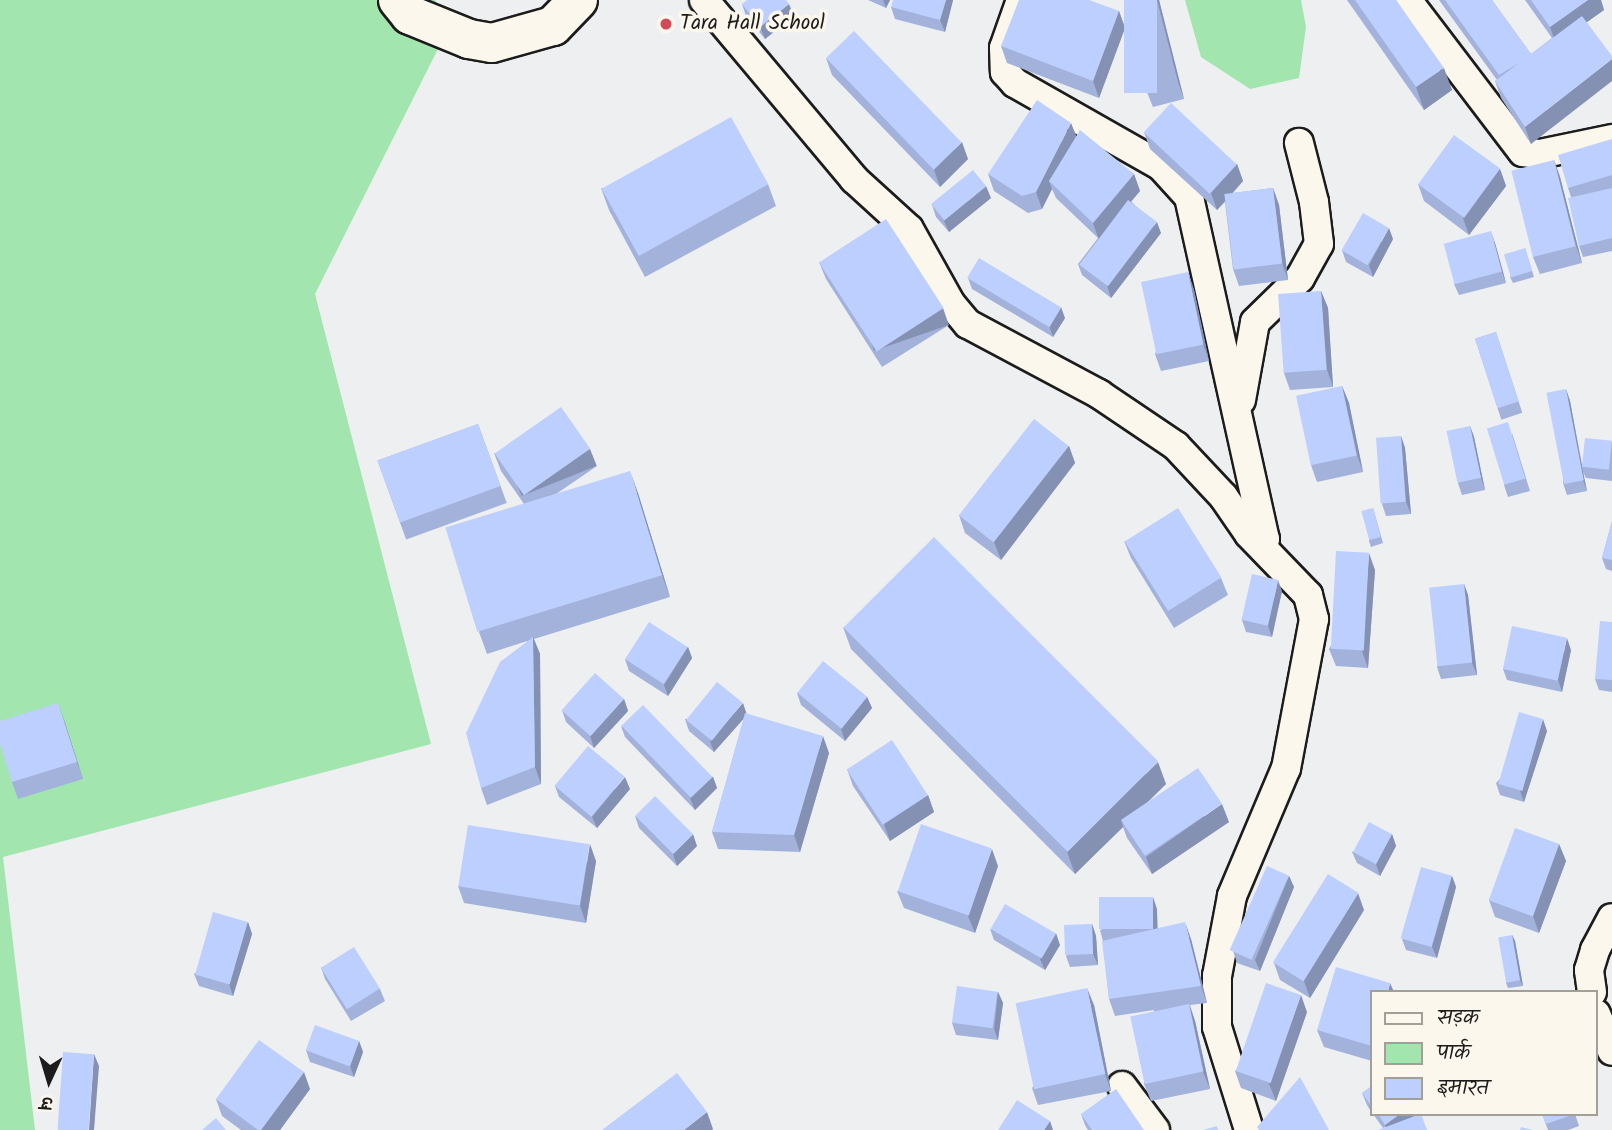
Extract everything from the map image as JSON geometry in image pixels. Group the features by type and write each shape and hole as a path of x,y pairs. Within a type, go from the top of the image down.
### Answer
{"main road":[{"path":"398,0 410,15 469,39 492,43 553,26 578,0"}],"street":[{"path":"704,0 828,150 909,229 951,304 968,324 1145,422 1177,446 1263,547 1308,595 1314,619 1286,768 1232,896 1217,976 1217,1027 1249,1130"},
{"path":"1021,0 1004,48 1005,72 1015,83 1161,166 1189,197 1265,539 1263,547"},
{"path":"1407,0 1523,152 1540,154 1612,139"},
{"path":"1238,417 1255,322 1300,278 1319,244 1314,202 1299,143"},
{"path":"1592,990 1589,970 1595,950 1612,918"},
{"path":"1598,1019 1612,1051"},
{"path":"1122,1086 1155,1130"}],"green space":[{"path":"0,0 435,0 450,25 315,294 431,744 3,857 35,1130 0,1130"},
{"path":"1185,0 1301,0 1306,27 1299,78 1250,89 1201,57"}],"building":[{"path":"747,0 786,0 789,4 760,27 742,4"},
{"path":"893,0 946,0 940,20 891,7"},
{"path":"1019,0 1089,0 1119,11 1093,81 1001,46"},
{"path":"1124,0 1157,0 1157,93 1124,93"},
{"path":"1355,0 1396,0 1444,68 1416,87"},
{"path":"1445,0 1492,0 1531,54 1582,16 1612,59 1525,127 1495,81 1519,63 1499,75"},
{"path":"1531,0 1588,0 1550,27"},
{"path":"854,31 962,142 934,170 826,58"},
{"path":"1037,100 1071,123 1036,192 1022,196 988,174"},
{"path":"1171,103 1237,164 1210,194 1144,132"},
{"path":"731,117 768,184 639,256 602,189"},
{"path":"1080,130 1134,174 1093,223 1049,181"},
{"path":"1454,135 1500,169 1464,218 1418,184"},
{"path":"1612,139 1612,175 1568,188 1558,155"},
{"path":"1554,160 1576,246 1533,257 1511,171"},
{"path":"973,170 986,186 944,220 931,204"},
{"path":"1273,188 1282,263 1234,269 1224,194"},
{"path":"1612,188 1612,238 1579,246 1568,198"},
{"path":"1128,200 1157,222 1108,286 1079,265"},
{"path":"1363,213 1389,228 1367,265 1342,250"},
{"path":"886,219 944,308 877,351 819,263"},
{"path":"1491,231 1502,272 1455,284 1444,244"},
{"path":"1525,248 1532,271 1511,277 1504,254"},
{"path":"979,258 1061,307 1049,327 967,278"},
{"path":"1188,272 1203,344 1156,354 1141,282"},
{"path":"1321,291 1327,370 1284,373 1278,294"},
{"path":"1496,332 1519,401 1498,408 1475,339"},
{"path":"1342,386 1357,455 1311,465 1296,396"},
{"path":"1566,389 1584,480 1564,484 1546,393"},
{"path":"561,407 590,449 524,495 495,453"},
{"path":"1034,419 1069,446 994,542 959,515"},
{"path":"1508,422 1525,478 1504,485 1487,428"},
{"path":"478,424 501,486 400,523 377,461"},
{"path":"1470,426 1481,478 1458,483 1447,431"},
{"path":"1401,436 1406,502 1381,504 1376,438"},
{"path":"1585,438 1612,441 1609,470 1582,467"},
{"path":"630,471 662,575 477,632 445,527"},
{"path":"1178,508 1221,578 1168,611 1125,541"},
{"path":"1373,508 1381,537 1369,540 1361,511"},
{"path":"1612,521 1612,560 1602,558"},
{"path":"934,537 1158,761 1068,852 843,628"},
{"path":"1336,551 1369,553 1364,651 1331,649"},
{"path":"1252,574 1278,580 1268,626 1241,620"},
{"path":"1464,584 1472,663 1437,666 1429,588"},
{"path":"1600,621 1612,622 1612,680 1595,679"},
{"path":"649,622 688,647 664,684 625,659"},
{"path":"1512,626 1567,638 1558,681 1503,669"},
{"path":"533,637 535,767 481,788 466,733 500,662"},
{"path":"823,661 867,697 841,729 797,693"},
{"path":"595,673 624,699 591,736 562,710"},
{"path":"717,682 743,703 712,741 686,720"},
{"path":"58,703 77,762 12,782 0,743 0,721"},
{"path":"643,705 712,777 691,798 621,726"},
{"path":"1519,712 1543,719 1522,791 1498,784"},
{"path":"745,713 823,736 794,835 712,832"},
{"path":"892,740 928,795 883,825 847,769"},
{"path":"588,746 625,777 591,817 555,786"},
{"path":"1198,768 1222,804 1145,856 1121,820"},
{"path":"655,796 693,834 673,854 635,816"},
{"path":"1369,822 1392,834 1376,864 1353,852"},
{"path":"921,824 992,848 969,916 898,891"},
{"path":"468,825 589,844 580,905 458,886"},
{"path":"1515,828 1559,844 1533,916 1489,900"},
{"path":"1267,866 1289,876 1252,960 1230,950"},
{"path":"1421,867 1452,876 1431,947 1401,938"},
{"path":"1328,874 1359,893 1303,981 1273,962"},
{"path":"1099,897 1153,897 1153,929 1099,929"},
{"path":"1005,904 1056,934 1042,959 990,929"},
{"path":"213,912 248,922 230,984 195,974"},
{"path":"1185,922 1201,986 1109,999 1102,941"},
{"path":"1092,924 1093,954 1065,955 1064,925"},
{"path":"1512,935 1520,980 1506,983 1498,937"},
{"path":"354,947 380,989 347,1009 321,968"},
{"path":"1336,967 1390,983 1388,990 1370,990 1370,1045 1317,1030"},
{"path":"1266,983 1301,995 1271,1083 1236,1071"},
{"path":"957,986 998,992 992,1028 952,1023"},
{"path":"1087,988 1105,1074 1034,1089 1016,1003"},
{"path":"1189,1004 1203,1071 1145,1084 1130,1016"},
{"path":"315,1025 359,1041 350,1066 306,1050"},
{"path":"259,1040 304,1072 261,1130 216,1099"},
{"path":"63,1052 94,1054 89,1130 58,1130"},
{"path":"677,1073 707,1112 684,1130 602,1130"},
{"path":"1300,1077 1329,1130 1259,1130 1257,1127"},
{"path":"1370,1087 1370,1104 1362,1093"},
{"path":"1116,1089 1144,1130 1092,1130 1081,1114"},
{"path":"1017,1100 1050,1121 1044,1130 998,1130"},
{"path":"1379,1116 1397,1116 1385,1125"},
{"path":"1422,1116 1427,1130 1378,1130"},
{"path":"1543,1116 1569,1116 1546,1124"},
{"path":"216,1118 226,1130 202,1130"}],"place":[{"name":"Tara Hall School","path":"666,24"}]}
